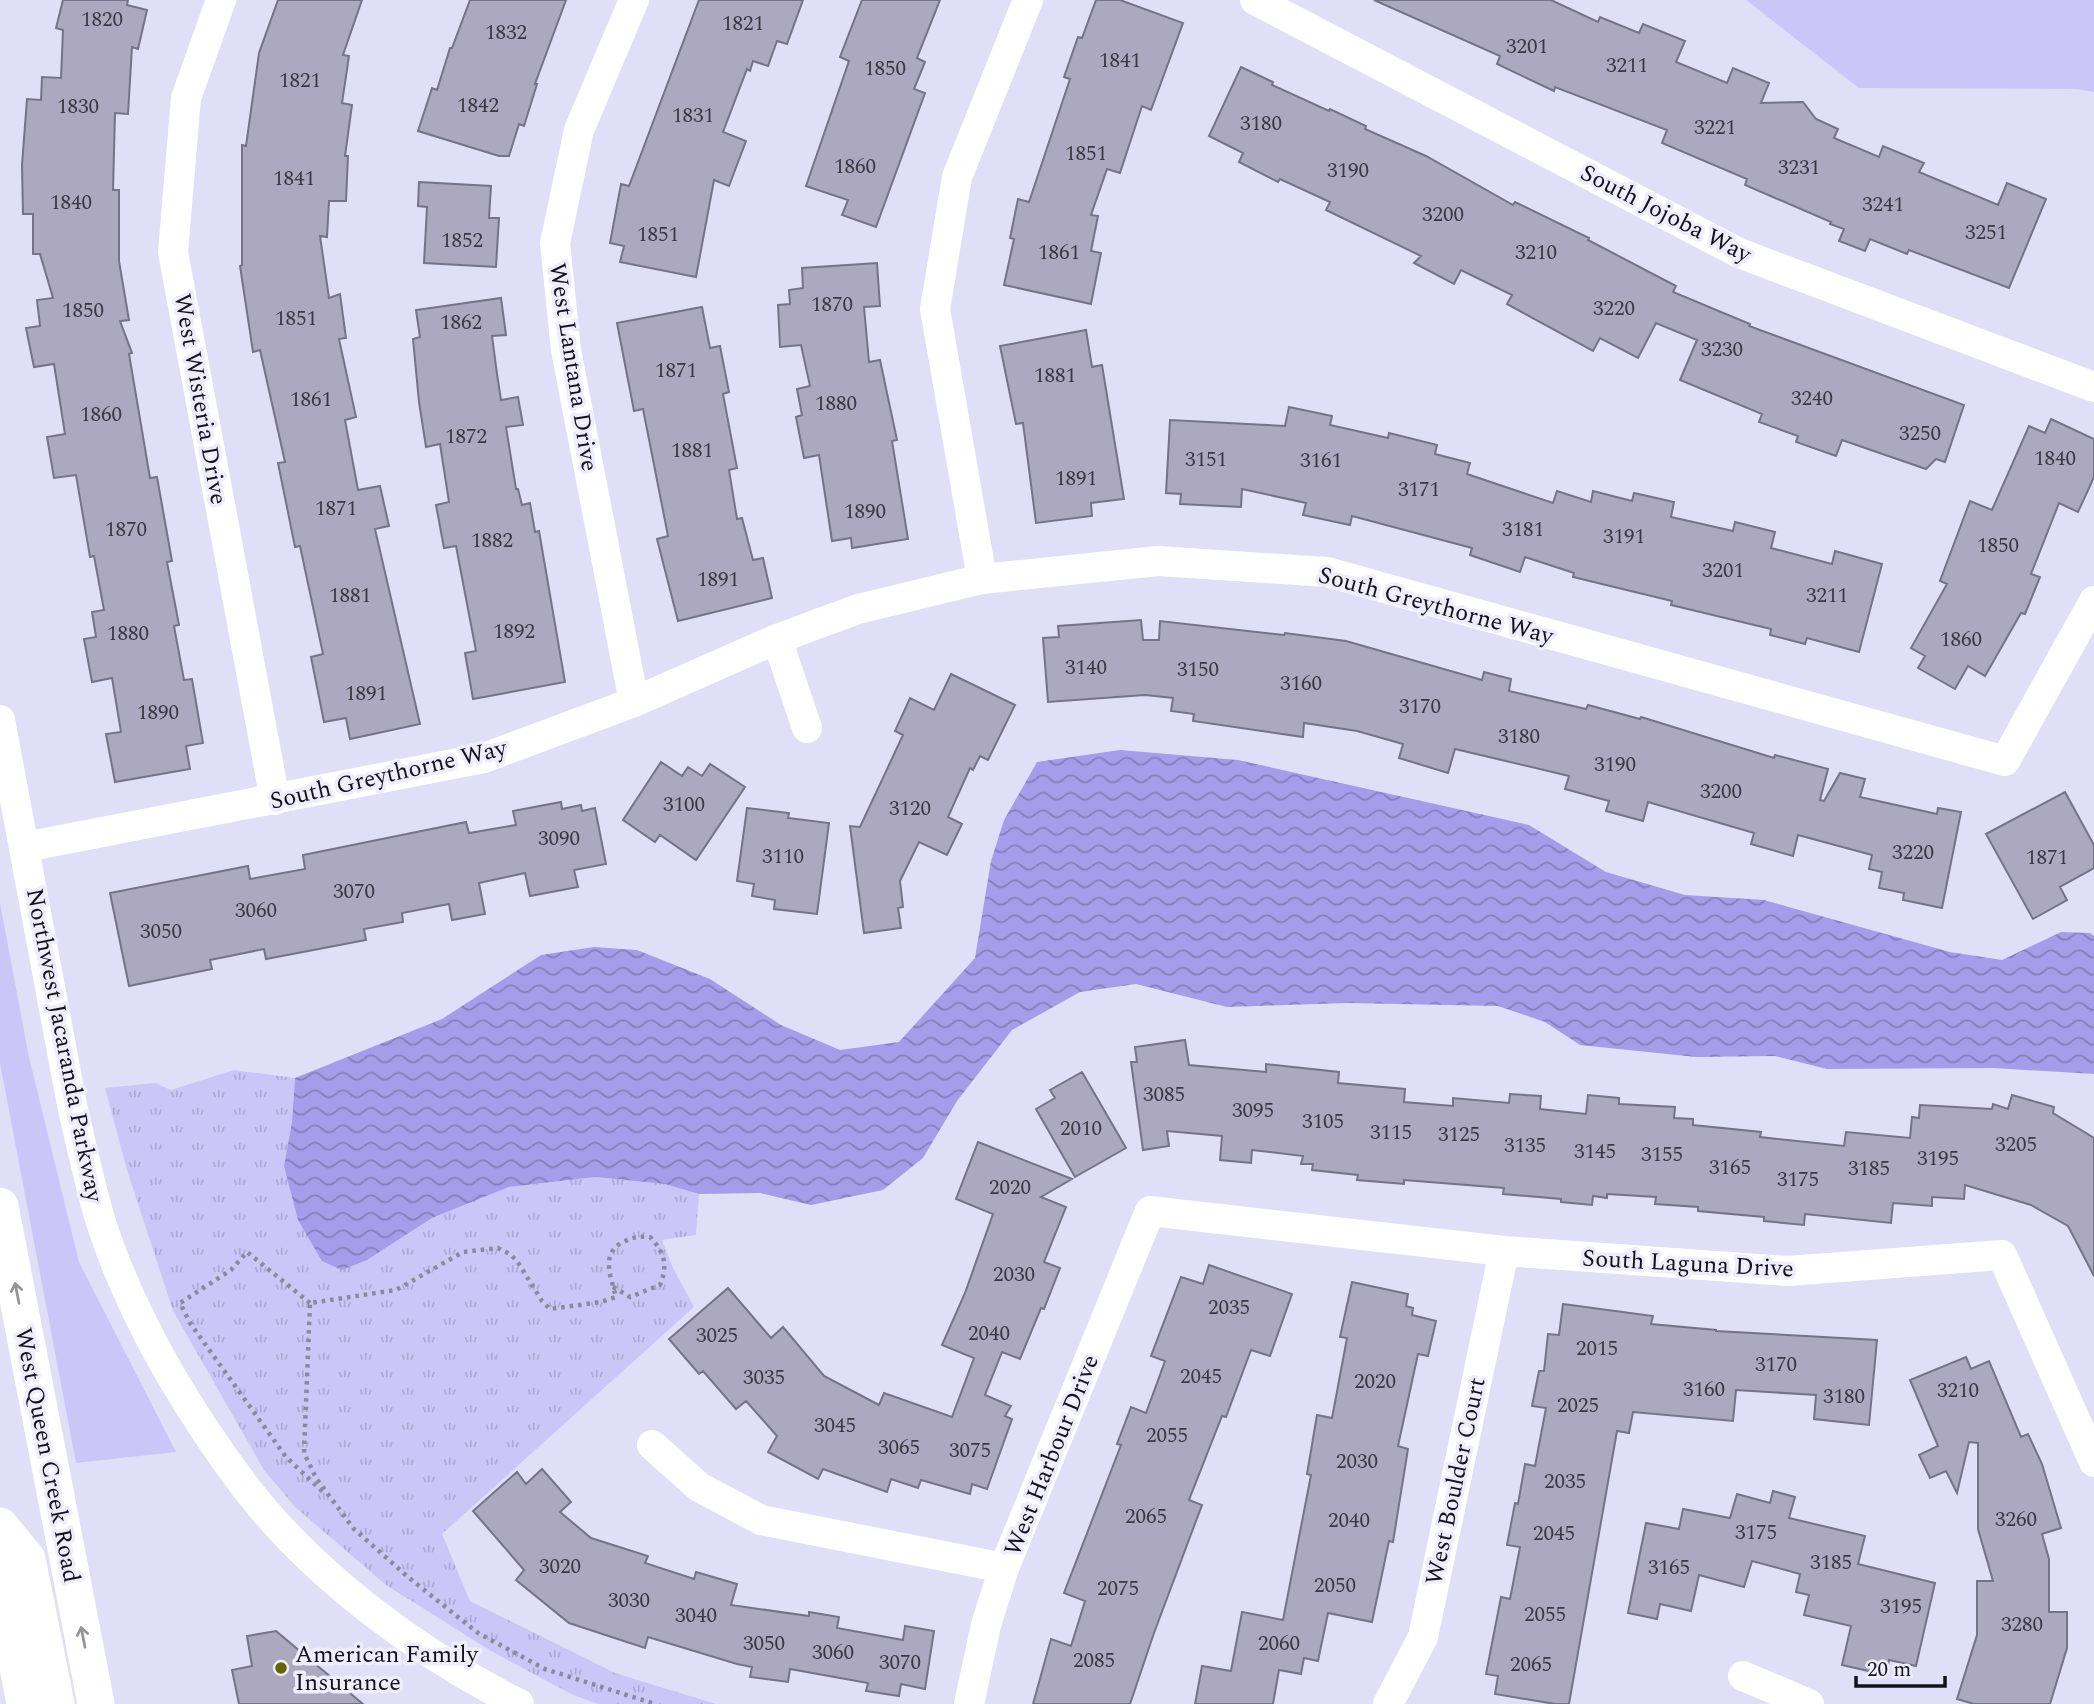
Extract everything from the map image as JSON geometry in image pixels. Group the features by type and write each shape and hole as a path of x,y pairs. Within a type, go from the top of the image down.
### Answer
{"main road":[{"name":"West Queen Creek Road","path":"0,1206 96,1704"},
{"path":"0,1526 27,1559 56,1704"},
{"path":"0,1573 25,1704"}],"street":[{"name":"West Wisteria Drive","path":"221,0 186,98 173,252 275,800"},
{"name":"West Lantana Drive","path":"634,0 579,130 555,243 566,350 634,702"},
{"path":"982,579 935,309 957,177 1028,0"},
{"name":"South Jojoba Way","path":"1255,0 1739,253 2094,387"},
{"name":"South Greythorne Way","path":"25,847 484,758 634,702 777,639 858,609 982,579 1158,561 1327,572 2005,761 2094,601"},
{"path":"777,639 807,728"},
{"name":"Northwest Jacaranda Parkway","path":"0,720 72,1105 100,1218 134,1304 211,1441 248,1490 288,1534 340,1585 450,1667 519,1704"},
{"name":"South Laguna Drive","path":"1150,1211 1504,1251 1788,1271 2002,1255 2094,1462"},
{"name":"West Harbour Drive","path":"969,1704 986,1625 1004,1568 1150,1211"},
{"name":"West Boulder Court","path":"1388,1704 1423,1637 1504,1251"},
{"path":"652,1445 699,1487 761,1520 1004,1568"},
{"path":"1743,1676 1809,1704"}],"path":[{"path":"336,1504 286,1457 191,1323 180,1303 230,1270 247,1252 310,1303 396,1290 463,1252 498,1248 517,1261 550,1309 616,1297 613,1287 609,1272 609,1256 615,1247 639,1236 650,1237 665,1257 665,1271 660,1285 630,1297 613,1287"},
{"path":"310,1303 304,1453 316,1478 354,1529 478,1633 545,1669 655,1704"}],"green space":[{"path":"1746,0 2094,0 2094,92 2077,89 1859,88"},
{"path":"0,903 29,1057 79,1262 176,1452 76,1463 0,1063"},
{"path":"234,1070 295,1078 292,1122 284,1167 367,1260 432,1218 509,1187 595,1177 665,1184 699,1194 696,1235 662,1240 673,1268 694,1307 442,1534 470,1601 615,1673 716,1704 598,1704 571,1694 491,1651 386,1585 295,1507 264,1470 173,1311 127,1170 105,1088 155,1083 171,1090"}],"water":[{"path":"1120,750 1238,760 1529,825 1606,872 1685,895 1764,900 1950,952 2002,960 2061,932 2090,933 2094,936 2094,1074 1993,1068 1827,1069 1775,1056 1696,1057 1580,1045 1545,1022 1498,1006 1348,1003 1227,1007 1136,984 1080,992 1012,1030 957,1101 923,1158 883,1190 811,1205 760,1193 699,1194 665,1184 595,1177 509,1187 432,1218 367,1260 342,1270 322,1261 298,1220 284,1166 292,1122 295,1078 442,1019 541,955 594,947 637,950 710,979 781,1025 840,1050 899,1042 975,958 991,861 1004,820 1037,762"}],"building":[{"path":"63,0 128,0 127,5 147,10 138,49 132,47 128,114 115,113 113,190 119,190 119,261 129,320 120,321 132,353 129,354 150,478 157,477 172,561 167,562 179,625 174,626 184,680 192,679 203,743 186,746 190,769 115,782 106,734 121,732 112,678 92,682 84,639 96,637 92,612 104,610 94,556 90,557 76,475 54,478 47,437 65,434 54,364 34,367 26,328 40,326 37,300 53,298 40,254 33,254 33,214 23,214 22,165 27,99 41,100 42,77 61,78 63,30 56,28"},
{"path":"278,0 362,0 343,55 349,56 342,103 352,105 345,156 348,156 346,201 329,201 327,237 320,236 329,298 340,294 346,338 339,339 356,417 345,420 358,490 380,486 389,526 375,529 420,724 350,739 346,718 324,722 311,657 323,654 300,546 295,547 278,463 285,462 260,350 253,352 240,266 242,145 246,146 259,53"},
{"path":"470,0 566,0 535,84 524,126 519,124 509,156 499,156 418,131 432,88 437,90 450,48"},
{"path":"699,0 803,0 787,44 777,41 768,66 753,61 750,71 747,69 723,132 746,141 729,186 714,180 696,277 620,262 624,246 610,243 621,184 629,186"},
{"path":"862,0 940,0 917,58 925,62 914,89 925,93 876,227 842,215 848,200 806,186 849,61 840,57"},
{"path":"1096,0 1120,0 1183,23 1151,110 1142,106 1120,173 1107,169 1091,215 1098,216 1091,251 1101,253 1091,304 1004,285 1014,239 1010,238 1018,199 1029,202 1070,79 1064,77 1078,37 1082,38"},
{"path":"1374,0 1551,0 1598,22 1600,17 1639,33 1643,24 1685,41 1676,62 1727,83 1733,68 1769,83 1761,103 1803,102 1816,119 1838,129 1834,138 1879,157 1883,146 1924,163 1919,172 1998,205 2007,183 2046,199 2009,288 1909,250 1907,254 1870,239 1865,251 1839,241 1844,229 1830,224 1831,222 1745,185 1747,179 1662,143 1667,130 1555,87 1554,91 1497,64 1500,56"},
{"path":"1241,67 1273,82 1272,85 1329,111 1330,109 1366,126 1365,129 1426,156 1513,205 1515,202 1589,238 1588,240 1676,286 1673,292 1750,324 1749,326 1964,405 1945,462 1936,459 1926,469 1842,440 1836,456 1796,442 1798,436 1759,422 1762,414 1680,380 1697,340 1656,323 1638,358 1600,338 1593,351 1507,304 1512,295 1461,270 1454,284 1414,263 1421,256 1326,210 1330,202 1280,179 1278,182 1239,162 1243,153 1209,136"},
{"path":"419,182 491,186 489,218 499,218 496,267 424,263 427,207 418,206"},
{"path":"877,263 880,306 864,307 869,362 880,360 897,440 892,441 908,539 852,548 851,538 832,541 819,455 804,458 796,417 802,415 797,389 810,386 801,345 780,347 778,305 790,304 789,290 803,288 802,268"},
{"path":"501,298 506,335 492,336 501,400 518,397 523,425 506,427 516,489 522,505 530,503 535,532 539,531 565,682 473,699 465,653 476,651 456,546 444,548 436,505 449,502 440,444 426,447 413,339 420,337 416,310"},
{"path":"702,307 710,348 720,346 729,392 723,394 737,468 729,470 737,519 742,518 753,560 763,558 772,598 678,621 657,539 668,536 643,409 634,411 617,323"},
{"path":"1086,330 1092,367 1102,365 1124,499 1091,503 1092,516 1036,523 1023,423 1016,424 1000,346"},
{"path":"1289,407 1332,416 1330,425 1388,438 1389,433 1437,445 1435,454 1470,463 1467,474 1553,503 1557,491 1591,502 1593,491 1632,501 1634,493 1674,502 1671,517 1733,531 1735,522 1775,532 1771,548 1832,564 1835,551 1882,564 1859,652 1807,638 1805,644 1770,635 1771,629 1671,605 1672,601 1573,577 1574,573 1525,557 1520,572 1470,555 1472,548 1352,516 1350,525 1303,515 1306,503 1242,489 1241,507 1180,504 1181,494 1166,493 1170,420 1285,426"},
{"path":"2051,419 2094,439 2094,477 2078,512 2059,503 2031,574 2040,577 2025,614 2021,613 1985,676 1968,666 1955,689 1918,668 1925,656 1911,648 1947,584 1940,581 1970,501 1992,510 2029,426 2045,433"},
{"path":"1141,620 1143,640 1159,640 1160,621 1346,641 1482,680 1484,672 1511,679 1509,691 1586,709 1588,705 1640,719 1641,717 1774,758 1775,755 1828,769 1820,800 1824,801 1840,773 1865,779 1860,797 1937,814 1938,808 1961,812 1942,908 1903,900 1904,893 1879,888 1882,872 1869,869 1872,855 1798,835 1793,856 1751,844 1754,833 1648,802 1643,821 1606,811 1609,801 1565,789 1569,776 1455,749 1448,773 1399,758 1403,744 1357,731 1304,723 1303,737 1193,721 1194,714 1171,711 1173,698 1145,695 1048,702 1043,638 1059,637 1058,626"},
{"path":"951,674 1015,705 988,760 980,756 973,770 970,768 948,817 962,824 947,855 919,842 900,881 903,907 898,908 901,928 864,933 850,826 860,827 903,735 895,731 910,698 934,710"},
{"path":"661,762 682,776 688,767 702,776 710,764 745,787 696,860 660,835 655,842 623,820"},
{"path":"2065,792 2094,845 2094,868 2060,887 2067,900 2033,919 1986,834"},
{"path":"561,802 562,809 581,805 582,811 595,808 606,864 574,870 578,887 530,896 525,873 479,883 485,914 452,920 449,904 402,913 403,922 364,929 366,940 266,959 264,949 210,960 212,969 129,986 110,893 248,866 250,879 305,869 303,855 466,822 469,833 516,825 513,811"},
{"path":"747,808 789,813 788,818 829,823 817,914 774,909 775,900 752,896 754,884 737,881"},
{"path":"1185,1040 1189,1065 1266,1072 1266,1064 1339,1072 1338,1083 1405,1089 1404,1102 1453,1106 1453,1098 1509,1103 1510,1094 1541,1096 1540,1109 1586,1114 1588,1095 1619,1098 1619,1104 1675,1107 1674,1118 1693,1119 1693,1125 1761,1132 1760,1137 1844,1146 1846,1132 1910,1138 1912,1117 1919,1118 1920,1105 1992,1109 1993,1104 2008,1109 2012,1095 2054,1107 2053,1113 2094,1138 2094,1276 2068,1226 2031,1205 1965,1185 1964,1199 1932,1197 1932,1206 1893,1203 1891,1223 1805,1214 1804,1225 1764,1221 1764,1217 1698,1211 1698,1207 1655,1204 1656,1197 1607,1194 1607,1198 1593,1196 1592,1205 1561,1202 1561,1199 1503,1194 1504,1188 1404,1180 1404,1184 1357,1180 1358,1175 1312,1170 1313,1164 1301,1164 1303,1156 1252,1150 1251,1163 1220,1160 1222,1136 1167,1131 1169,1146 1143,1150 1131,1062 1137,1062 1135,1047"},
{"path":"1082,1072 1126,1148 1075,1177 1036,1109 1055,1098 1050,1090"},
{"path":"978,1142 1072,1179 1041,1197 1066,1207 1044,1262 1060,1268 1044,1309 1041,1308 1020,1359 1002,1352 985,1395 1011,1406 1005,1416 1012,1419 987,1489 972,1484 970,1494 921,1480 918,1488 891,1479 887,1492 823,1469 818,1479 768,1452 777,1436 746,1401 736,1409 703,1371 699,1374 669,1339 728,1288 771,1338 783,1327 824,1376 879,1405 884,1393 952,1417 974,1358 942,1345 965,1293 993,1214 956,1199"},
{"path":"1209,1265 1292,1294 1270,1356 1251,1350 1226,1417 1222,1416 1189,1500 1202,1505 1130,1704 1033,1704 1051,1639 1071,1646 1085,1601 1064,1593 1121,1445 1117,1444 1131,1407 1146,1413 1165,1361 1151,1356 1181,1277 1203,1284"},
{"path":"1352,1282 1408,1294 1406,1306 1413,1308 1412,1315 1436,1321 1428,1356 1418,1354 1398,1446 1408,1449 1393,1542 1389,1541 1372,1622 1328,1613 1318,1661 1304,1658 1301,1674 1279,1670 1273,1704 1195,1704 1202,1666 1231,1671 1242,1612 1283,1620 1311,1475 1307,1474 1317,1415 1332,1418 1347,1338 1340,1337"},
{"path":"1563,1304 1653,1316 1651,1324 1716,1331 1877,1340 1869,1425 1814,1419 1816,1395 1736,1390 1733,1421 1633,1412 1629,1433 1617,1431 1569,1704 1555,1704 1495,1694 1498,1676 1486,1674 1501,1597 1510,1599 1520,1547 1507,1545 1515,1503 1518,1504 1525,1464 1535,1466 1546,1408 1532,1406 1539,1371 1544,1371 1548,1334 1559,1335"},
{"path":"1966,1357 1971,1369 1989,1361 2021,1437 2028,1434 2042,1464 2061,1528 2042,1534 2049,1559 2049,1612 2067,1612 2067,1648 2050,1704 1974,1704 1957,1699 1977,1635 1977,1581 1993,1581 1978,1529 1978,1443 1969,1442 1957,1493 1946,1471 1930,1478 1919,1455 1938,1446 1910,1380"},
{"path":"542,1469 571,1502 560,1512 591,1538 648,1556 645,1563 694,1579 696,1572 737,1584 731,1605 809,1616 809,1612 839,1617 837,1628 903,1640 905,1626 934,1631 925,1689 901,1684 899,1696 866,1691 868,1683 790,1669 788,1682 750,1677 752,1667 648,1637 645,1648 569,1623 516,1580 524,1570 473,1511 517,1472 526,1484"},
{"path":"1773,1491 1795,1497 1789,1518 1865,1536 1858,1564 1935,1583 1916,1666 1889,1660 1886,1675 1842,1665 1851,1626 1804,1615 1809,1595 1796,1592 1800,1574 1752,1561 1744,1587 1699,1575 1691,1611 1660,1604 1657,1619 1628,1613 1646,1523 1679,1529 1683,1509 1730,1518 1737,1494 1770,1503"},
{"name":"American Family Insurance","path":"276,1631 363,1704 239,1704 232,1670 252,1666 247,1636"}],"place":[{"name":"American Family Insurance","path":"281,1668"}]}
